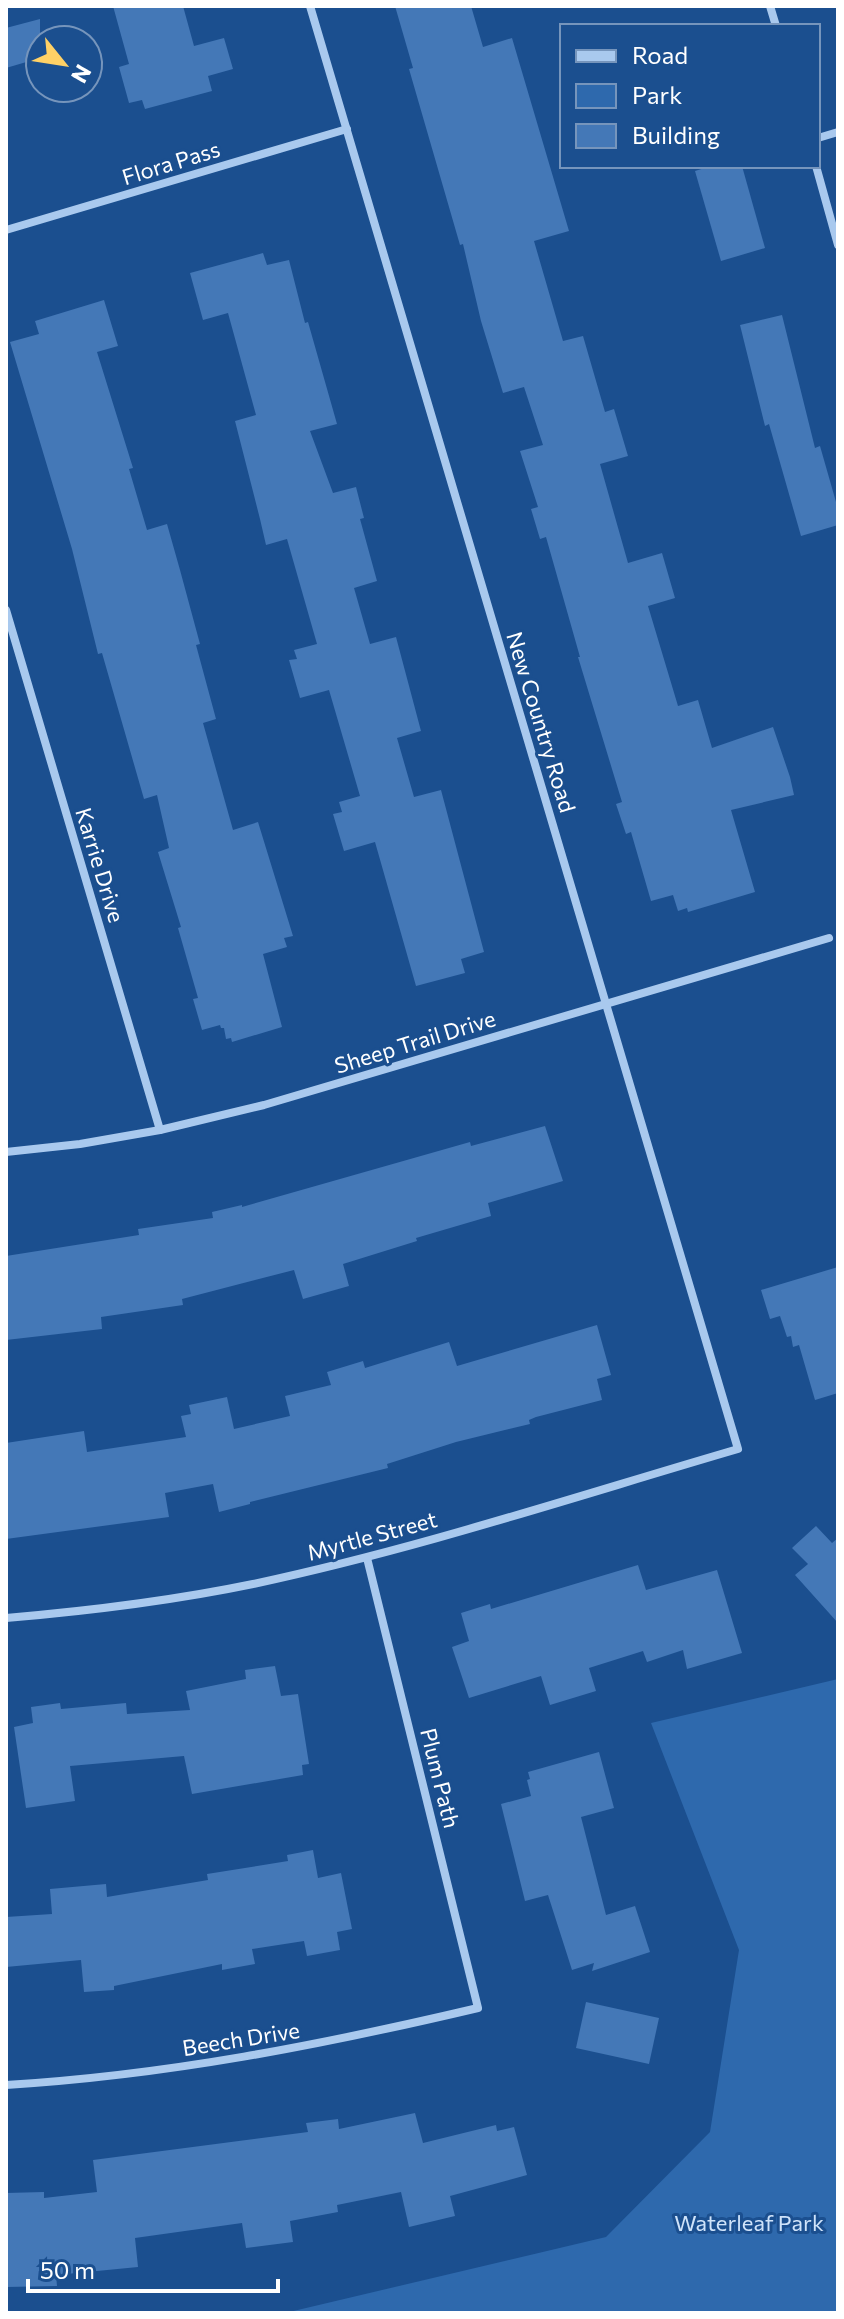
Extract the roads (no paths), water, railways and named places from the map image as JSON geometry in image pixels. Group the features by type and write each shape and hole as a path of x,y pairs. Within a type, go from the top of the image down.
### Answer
{"street":[{"name":"New Country Road","path":"310,6 738,1449"},
{"name":"Flora Pass","path":"6,230 347,129"},
{"path":"817,168 838,245"},
{"name":"Karrie Drive","path":"6,610 160,1130"},
{"name":"Sheep Trail Drive","path":"6,1152 80,1144 160,1130 264,1105 829,938"},
{"name":"Myrtle Street","path":"6,1618 147,1603 250,1585 367,1558 738,1449"},
{"name":"Plum Path","path":"367,1558 478,2008"},
{"name":"Beech Drive","path":"6,2085 88,2080 217,2063 343,2040 478,2008"}],"park label":[{"name":"Waterleaf Park","path":"749,2223"}]}
